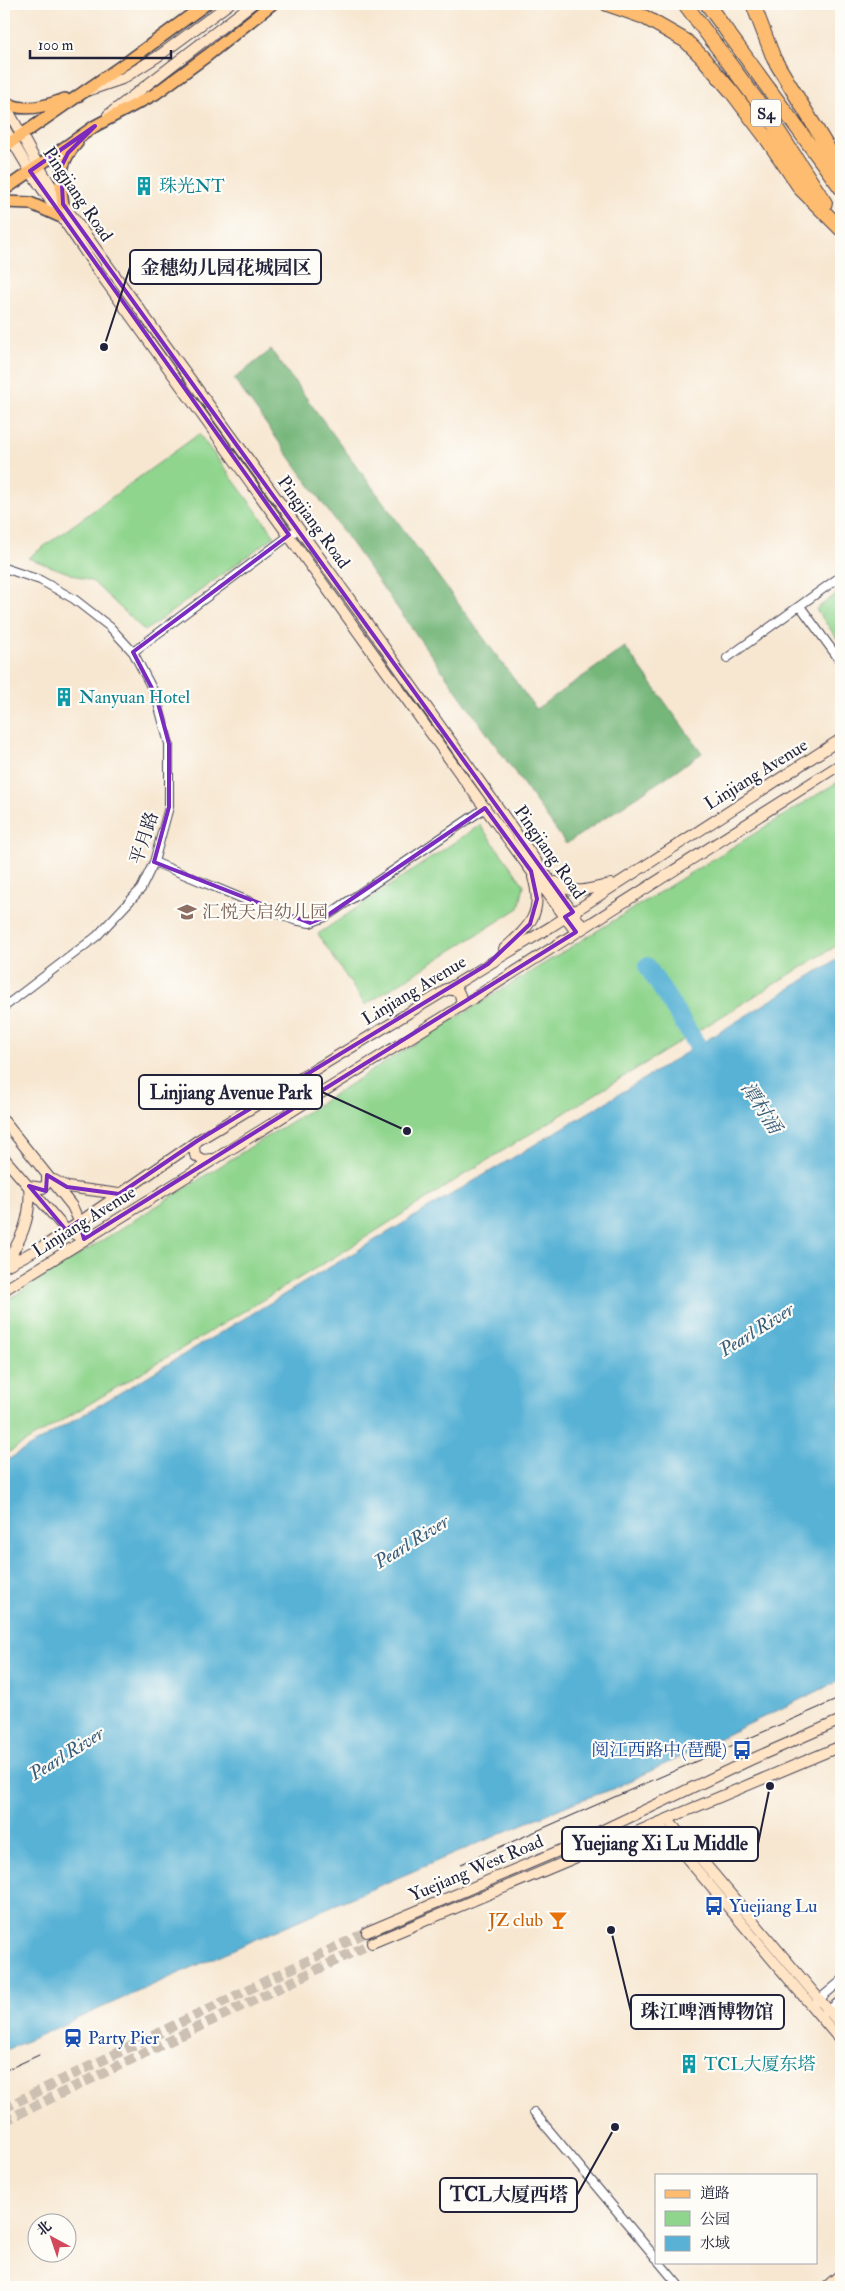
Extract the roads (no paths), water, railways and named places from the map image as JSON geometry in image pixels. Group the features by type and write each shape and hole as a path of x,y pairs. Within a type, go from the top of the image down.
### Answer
{"highway":[{"path":"607,4 644,17 692,46 760,128 801,189 841,227"},
{"name":"S4","path":"685,4 770,118 841,227"},
{"name":"S4","path":"707,4 841,188"},
{"path":"753,4 774,59 841,170"}],"main road":[{"path":"12,141 206,4"},
{"path":"4,102 14,107 32,108 58,102 130,74 160,56 229,4"},
{"path":"4,190 95,126 252,4"},
{"path":"64,204 60,174 61,167 68,153 95,126 155,94 272,4"},
{"path":"4,102 12,141"},
{"path":"4,127 12,141"},
{"name":"Pingjiang Road","path":"12,141 64,204 298,529 580,930"},
{"name":"Pingjiang Road","path":"34,168 59,216 484,808 535,868"},
{"path":"4,202 18,200 30,203 59,216"},
{"name":"Linjiang Avenue","path":"4,1267 66,1230 197,1141 569,915 841,739"},
{"name":"Linjiang Avenue","path":"4,1290 458,1008 841,764"},
{"path":"535,868 559,886 570,890 619,882"},
{"path":"488,964 530,924 536,911 535,868"},
{"path":"446,989 458,992 462,997 462,1002 458,1008"},
{"path":"4,1121 72,1206 84,1239"},
{"path":"197,1141 194,1147 195,1155 202,1160 213,1159"},
{"path":"4,1158 66,1230 84,1239"},
{"path":"29,1186 43,1188 47,1183 47,1175"},
{"path":"47,1175 67,1187 119,1194"},
{"path":"4,1267 16,1248 28,1216 30,1202 29,1186"},
{"name":"Yuejiang West Road","path":"367,1932 560,1850 750,1760 841,1720"},
{"name":"Yuejiang West Road","path":"372,1943 841,1746"},
{"path":"668,1820 824,2013 841,2041"},
{"path":"658,1824 815,2002"},
{"path":"824,2013 841,2025"},
{"path":"826,2287 841,2274"}],"street":[{"path":"133,652 298,529"},
{"name":"平月路","path":"4,568 40,580 74,599 110,627 133,652 156,696 169,744 169,807 154,862 141,889 97,936 4,1007"},
{"path":"727,658 841,576"},
{"path":"800,606 841,662"},
{"path":"154,862 294,920 310,924 325,918 484,808"},
{"path":"815,2002 841,1981"},
{"path":"824,2013 841,2000"},
{"path":"534,2112 655,2257"},
{"path":"662,2264 680,2287"}],"water":[{"name":"Pearl River","path":"841,957 841,1680 613,1789 575,1802 306,1917 4,2051 4,1462 611,1099"}],"waterway":[{"name":"潭村涌","path":"647,966 710,1065"}],"tunnel":[{"path":"4,2108 367,1932"},
{"path":"4,2121 372,1943"}],"tram line":[{"path":"461,1864 841,1698"},
{"path":"4,2071 39,2055"}],"place":[{"name":"珠光NT","path":"144,186"},
{"name":"金穗幼儿园花城园区","path":"104,347"},
{"name":"Nanyuan Hotel","path":"64,697"},
{"name":"汇悦天启幼儿园","path":"187,912"},
{"name":"Linjiang Avenue Park","path":"407,1131"},
{"name":"阅江西路中(琶醍)","path":"742,1750"},
{"name":"Yuejiang Xi Lu Middle","path":"770,1786"},
{"name":"Yuejiang Lu","path":"714,1906"},
{"name":"JZ club","path":"558,1920"},
{"name":"珠江啤酒博物馆","path":"611,1930"},
{"name":"Party Pier","path":"73,2038"},
{"name":"TCL大厦东塔","path":"689,2064"},
{"name":"TCL大厦西塔","path":"615,2127"}]}
